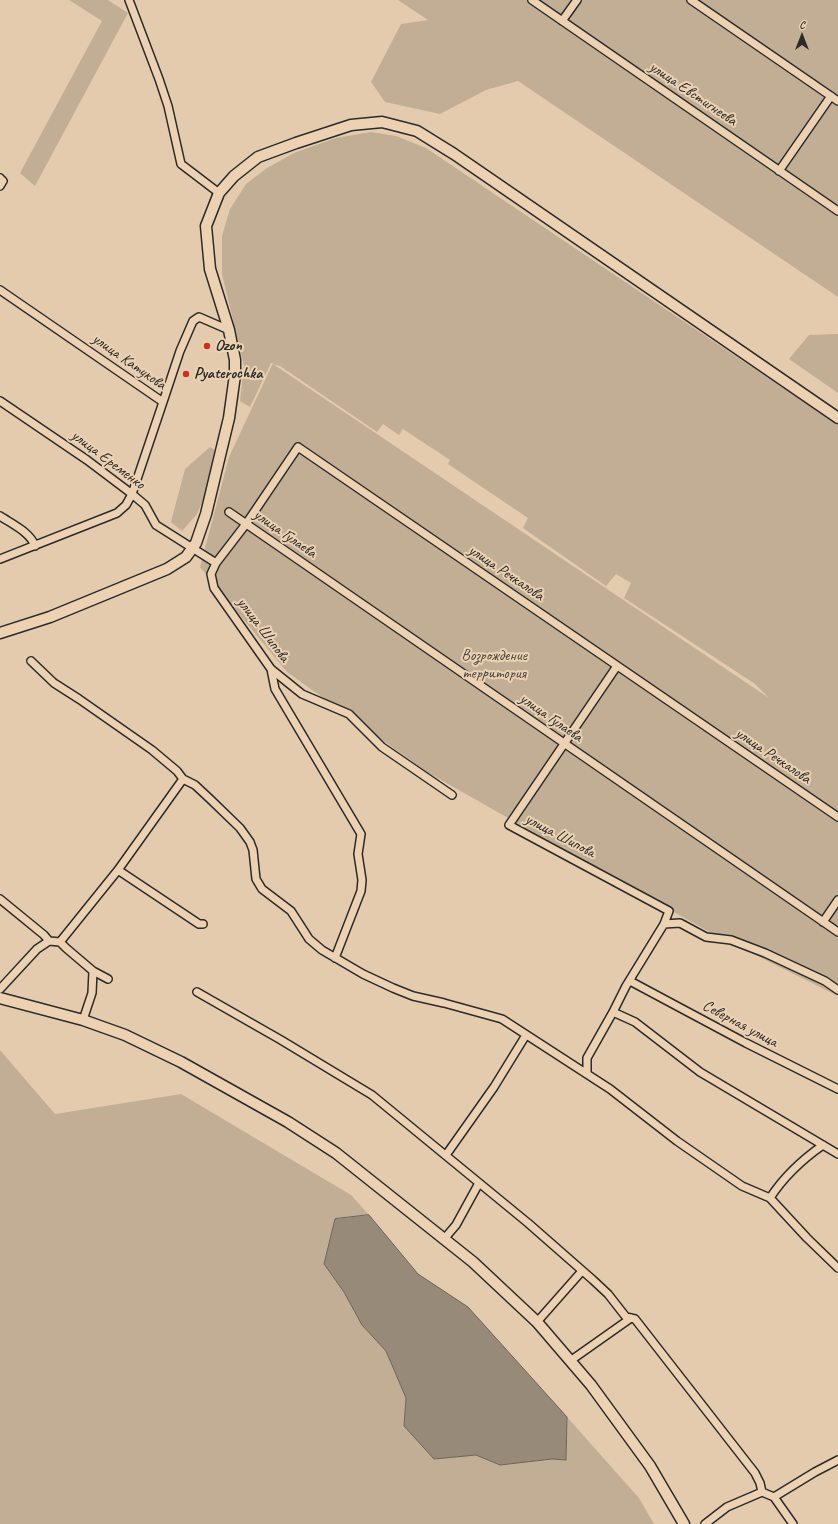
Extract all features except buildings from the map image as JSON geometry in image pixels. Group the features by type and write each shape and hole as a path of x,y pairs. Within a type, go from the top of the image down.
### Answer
{"main road":[{"path":"0,633 87,603 167,568 186,557 193,548 201,532 206,514 229,418 235,375 235,360 229,330 210,269 206,226 219,193 234,176 258,157 351,125 382,122 416,131 454,154 838,418"},
{"path":"0,998 83,1020 125,1035 181,1062 288,1122 336,1153 473,1262 537,1322 591,1385 650,1466 684,1524"}],"street":[{"path":"128,0 168,106 181,164 219,193"},
{"name":"улица Евстигнеева","path":"532,0 838,211"},
{"path":"562,21 577,0"},
{"path":"691,0 838,101"},
{"path":"779,170 831,96"},
{"name":"улица Катукова","path":"0,290 163,402 132,494 126,505 117,513 0,559"},
{"path":"163,402 180,351 193,321 199,317 229,330"},
{"name":"улица Еременко","path":"0,400 87,460 132,494 145,506 156,525 193,548"},
{"name":"улица Речкалова","path":"216,563 246,524 298,447 838,817"},
{"name":"улица Гулаева","path":"229,512 838,932"},
{"path":"0,516 28,535 33,540 35,546"},
{"path":"193,548 216,563"},
{"name":"улица Шипова","path":"216,563 211,574 214,588 271,669 302,694 349,714 382,746 452,795"},
{"path":"30,661 54,684 79,699 152,750 177,771 183,779 195,785 240,828 250,842 253,850 256,879 262,889 291,911 309,939 335,958 393,988 413,996 502,1019 511,1024 610,1089 710,1165 742,1186 770,1198 807,1238 838,1268"},
{"name":"улица Шипова","path":"617,666 563,743 509,825 669,911 664,924"},
{"path":"271,669 275,689 361,834 358,854 362,880 361,891 335,958"},
{"path":"60,942 118,870 183,779"},
{"path":"118,870 200,924 204,924"},
{"path":"0,899 44,935 49,941"},
{"path":"823,922 838,900"},
{"path":"587,1074 587,1058 664,924 680,923 706,937 731,940 765,953 825,981 838,990"},
{"path":"0,990 37,949 49,941 60,942 93,970 108,979"},
{"path":"83,1020 92,992 93,970"},
{"name":"Северная улица","path":"630,981 746,1043 838,1089"},
{"path":"197,992 282,1040 372,1095 528,1224 608,1294 626,1316 635,1319 745,1461 760,1483 762,1492"},
{"path":"613,1012 635,1022 700,1072 838,1154"},
{"path":"446,1155 494,1087 526,1035"},
{"path":"770,1198 774,1191 793,1171 823,1145"},
{"path":"444,1239 456,1225 479,1183"},
{"path":"537,1322 582,1271"},
{"path":"570,1361 630,1318"},
{"path":"774,1497 809,1475 838,1460"},
{"path":"705,1524 727,1507 762,1492 774,1497 792,1524"}],"green space":[{"path":"69,0 108,0 128,13 35,186 20,173 102,21"},
{"path":"398,0 838,0 838,297 518,81 486,90 440,114 385,102 371,82 401,24 428,20"},
{"name":"Возрождение территория","path":"371,132 396,136 426,148 838,425 838,996 711,933 427,772 287,672 200,567 229,457 273,363 271,363 250,407 240,401 244,366 222,274 222,236 230,209 246,184 267,168 294,153 336,138","holes":["273,364 280,366 377,432 383,424 399,435 403,429 450,460 448,464 528,518 523,528 606,586 616,574 631,583 624,598 755,684 769,698"]},
{"path":"838,334 838,393 789,359 809,335"},
{"path":"210,447 215,450 205,495 197,514 182,531 171,522 185,469"},
{"path":"0,1050 55,1114 181,1094 351,1195 369,1215 335,1219 324,1264 344,1292 362,1325 386,1351 406,1398 404,1426 434,1459 476,1455 500,1465 552,1459 566,1460 567,1417 639,1498 654,1524 0,1524"}],"shaded area":[{"path":"369,1215 418,1274 468,1307 567,1417 566,1460 552,1459 500,1465 476,1455 434,1459 404,1426 406,1398 386,1351 362,1325 344,1292 324,1264 335,1219"}],"place":[{"name":"Ozon","path":"207,346"},
{"name":"Pyaterochka","path":"186,374"}]}
